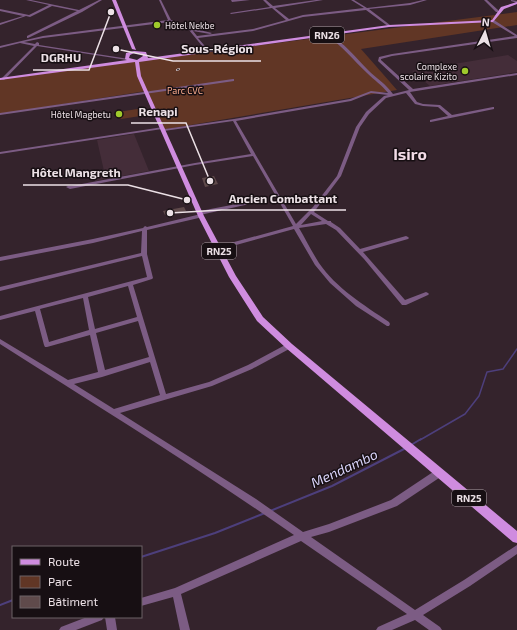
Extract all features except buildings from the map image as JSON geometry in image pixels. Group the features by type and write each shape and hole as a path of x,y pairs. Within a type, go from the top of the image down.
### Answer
{"main road":[{"path":"114,0 134,49 132,58"},
{"path":"493,21 497,11 503,6 517,2"},
{"name":"RN26","path":"132,58 163,58 389,26 493,21"},
{"path":"134,49 144,53"},
{"path":"132,58 146,57 144,53"},
{"path":"1,79 119,63 144,53"},
{"name":"RN26","path":"144,53 163,58"},
{"name":"RN25","path":"132,58 200,215 233,277 260,319 517,538"}],"street":[{"path":"27,0 81,11"},
{"path":"0,47 46,29 101,0"},
{"path":"160,0 170,21"},
{"path":"232,1 249,0"},
{"path":"264,0 288,20"},
{"path":"231,13 322,0"},
{"path":"352,0 367,9 389,26"},
{"path":"197,37 253,30 303,16 410,4 426,0"},
{"path":"485,0 497,11"},
{"path":"512,0 517,2"},
{"path":"0,24 29,16 52,5"},
{"path":"0,10 27,16"},
{"path":"15,42 69,33 170,21 190,29 221,34"},
{"path":"493,21 517,36"},
{"path":"46,29 69,33"},
{"path":"1,79 37,45 38,40 42,37 40,35 46,29"},
{"path":"190,29 207,51"},
{"path":"328,35 345,48 364,68 381,82 391,94"},
{"path":"412,90 379,60 380,58 517,36"},
{"path":"15,42 115,57 132,58"},
{"path":"0,153 234,120 351,100 371,92 391,94 517,74"},
{"path":"0,114 146,91 233,80"},
{"path":"407,91 416,103 438,106 451,116"},
{"path":"296,227 312,212 338,176 361,120 374,105 391,94"},
{"path":"431,121 493,108"},
{"path":"234,120 317,264 328,279 340,290 387,324"},
{"path":"68,187 70,188 195,164 254,155"},
{"path":"0,259 93,241 243,204 258,197"},
{"path":"312,212 338,229 404,302 426,294"},
{"path":"218,248 296,227 329,222"},
{"path":"0,318 150,278 144,254 145,228"},
{"path":"359,251 406,238"},
{"path":"0,289 144,254"},
{"path":"130,284 164,396"},
{"path":"85,296 102,374"},
{"path":"37,308 47,345 141,318"},
{"path":"0,341 253,502 437,630"},
{"path":"113,412 164,396 210,384 250,367 290,346"},
{"path":"67,383 153,358"},
{"path":"142,602 176,592 302,536 329,528 394,503 439,473"},
{"path":"381,630 398,627 468,583 517,548"},
{"path":"176,592 185,630"},
{"path":"64,630 96,618"},
{"path":"110,618 112,630"}],"shaded area":[{"name":"Complexe scolaire Kizito","path":"508,55 517,61 517,72 430,86 412,71"},
{"path":"134,134 149,171 95,181 93,174 104,171 97,140"}],"green space":[{"name":"Parc CVC","path":"517,12 517,25 361,49 397,90 161,130 146,91 0,114 0,79"},
{"path":"144,108 147,115 121,119 119,118 118,112"}],"waterway":[{"name":"Mendambo","path":"420,440 465,414 479,396 487,372 503,369 517,349"},
{"name":"Mendambo","path":"411,445 421,439"},
{"name":"Mendambo","path":"270,511 332,486 404,449"},
{"name":"Mendambo","path":"142,557 215,533 265,513"},
{"name":"Mendambo","path":"0,605 12,600"}],"place":[{"name":"DGRHU","path":"111,12"},
{"name":"Hôtel Nekbe","path":"157,25"},
{"name":"Sous-Région","path":"116,49"},
{"name":"Complexe scolaire Kizito","path":"465,71"},
{"name":"Hôtel Magbetu","path":"119,114"},
{"name":"Renapi","path":"210,181"},
{"name":"Hôtel Mangreth","path":"187,200"},
{"name":"Ancien Combattant","path":"170,213"}],"district":[{"name":"Isiro","path":"410,153"}]}
